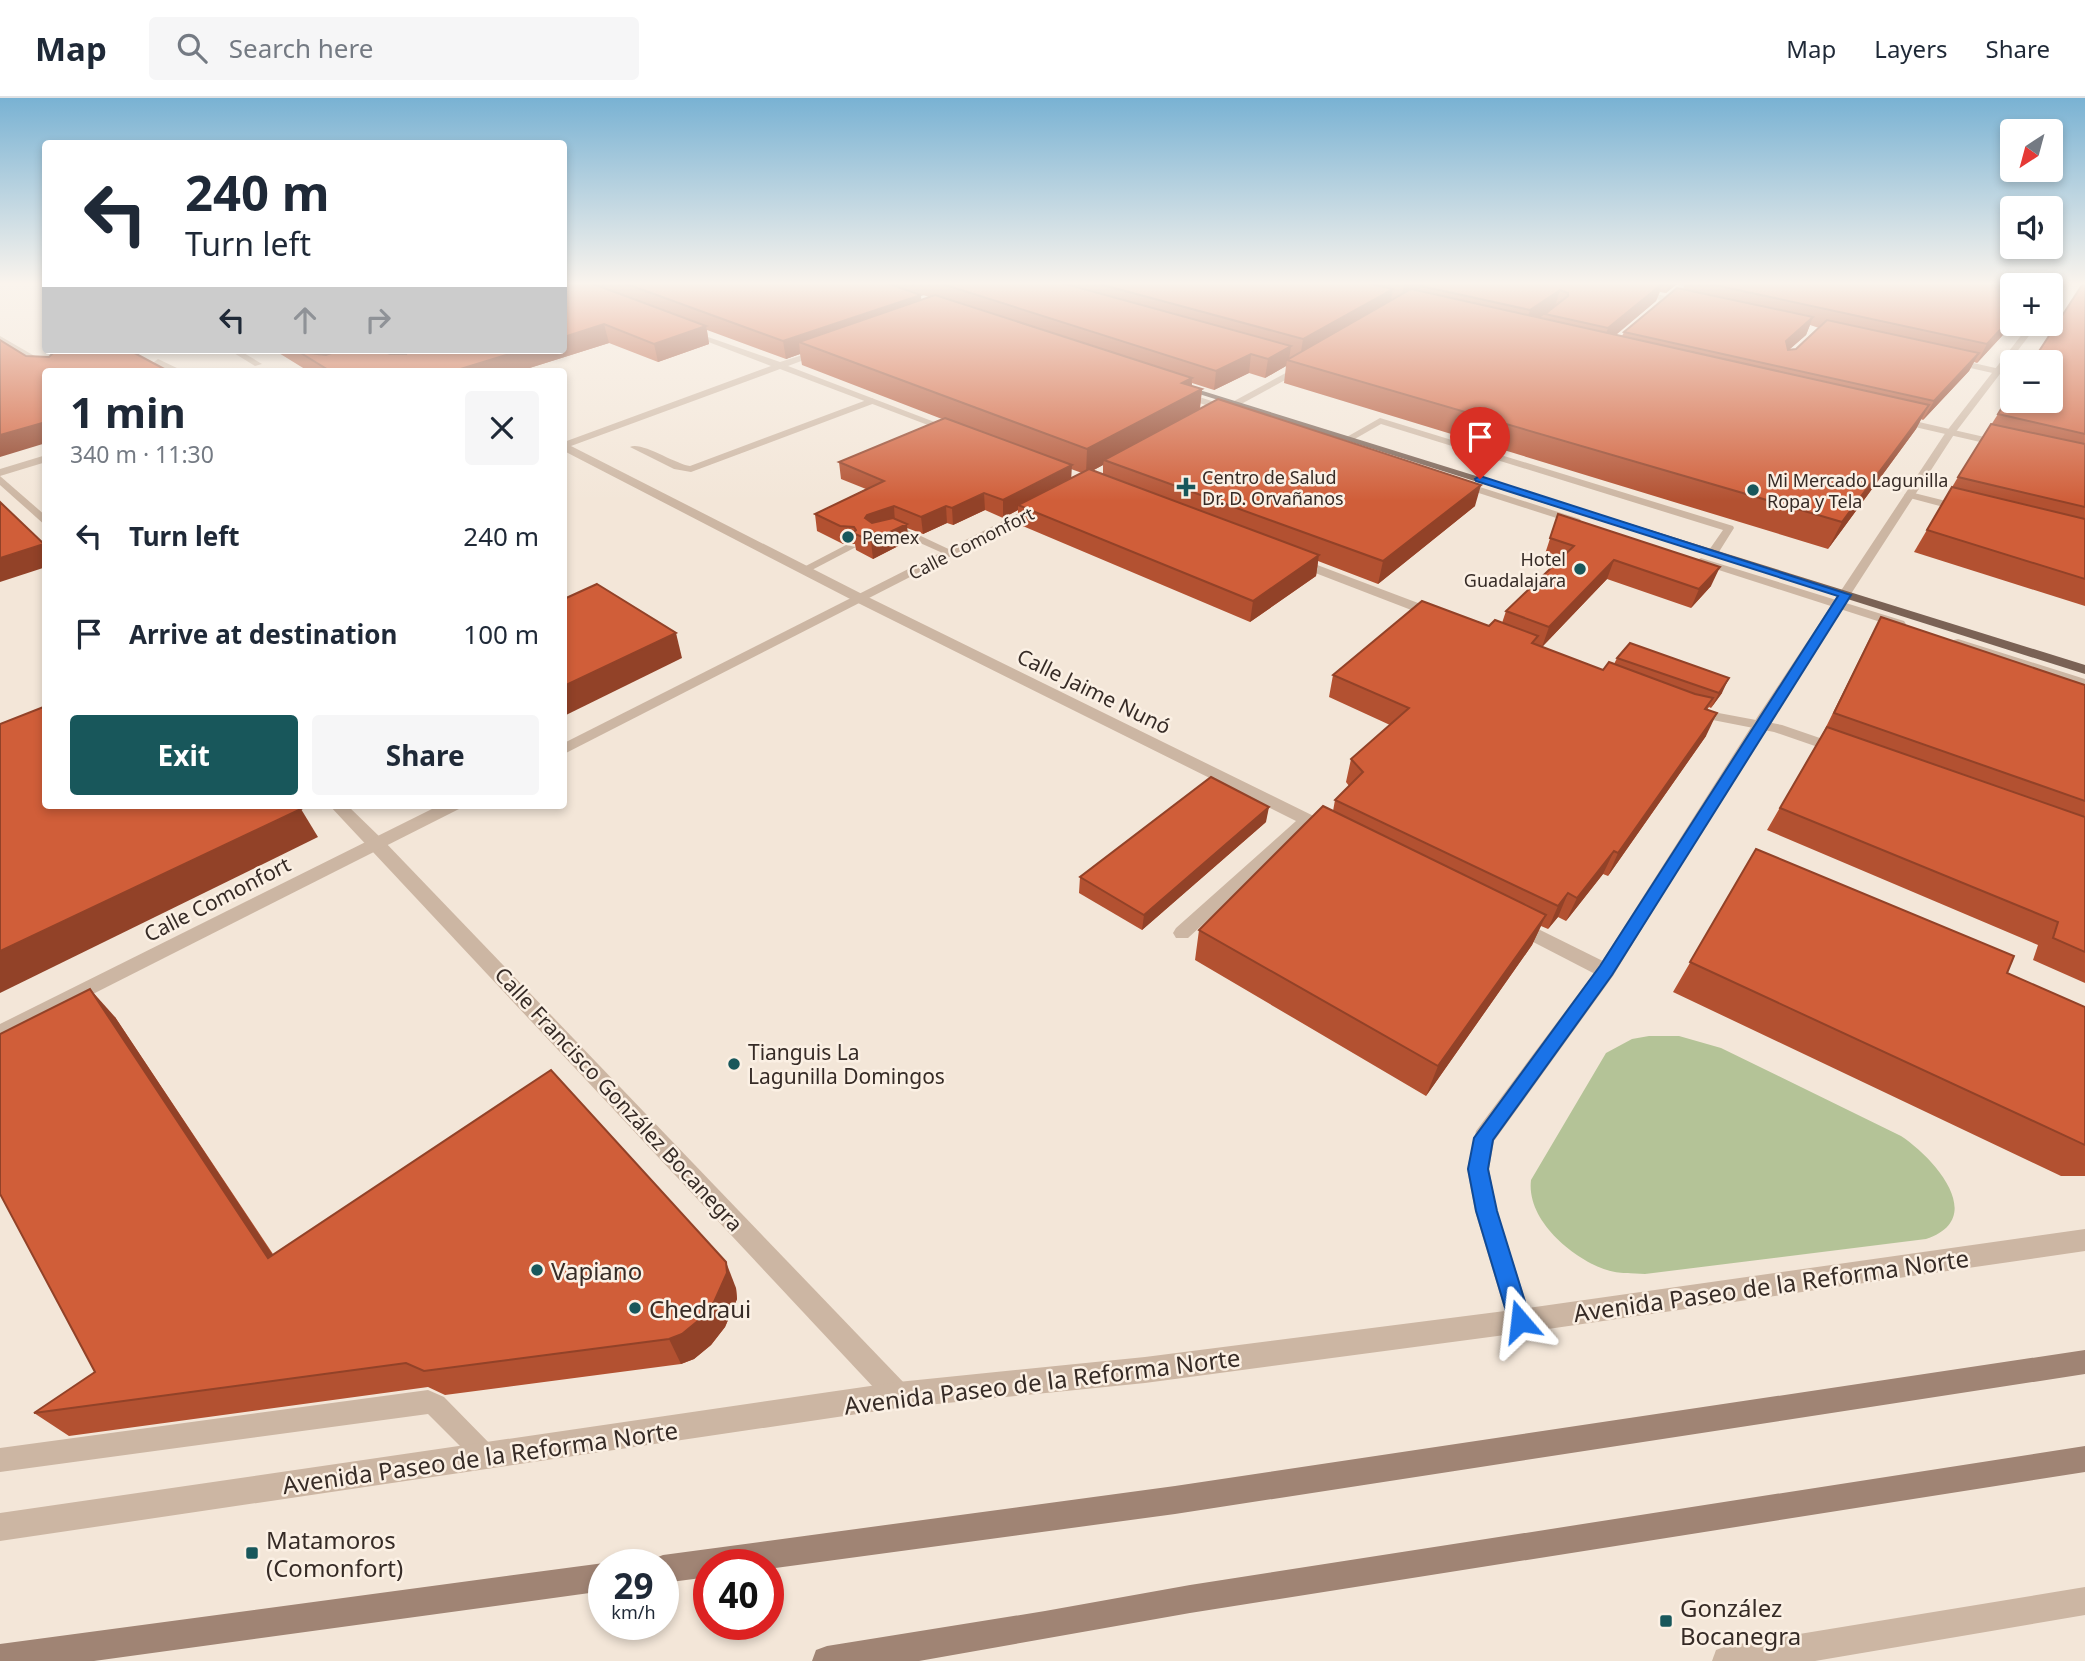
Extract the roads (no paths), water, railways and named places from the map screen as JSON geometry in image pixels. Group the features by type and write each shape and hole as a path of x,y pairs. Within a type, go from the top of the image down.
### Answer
{"main road":[{"path":"1172,386 1230,406 1350,438 1713,553 1841,600 2085,670"},
{"path":"679,1567 1189,1498 2085,1362"},
{"path":"827,1661 1045,1626 1190,1599 2085,1459"},
{"path":"0,1659 588,1579"}],"street":[{"path":"26,355 49,368"},
{"path":"750,355 961,434"},
{"path":"567,445 810,355"},
{"path":"1520,1321 1486,1211 1478,1169 1484,1138 1606,971 1760,725 1951,432 2010,355"},
{"path":"1202,421 1318,358"},
{"path":"1294,360 1307,364"},
{"path":"1946,360 1997,371"},
{"path":"1884,417 2018,447"},
{"name":"Calle Jaime Nunó","path":"567,448 861,599 1344,838"},
{"path":"0,473 42,459"},
{"path":"0,480 42,519"},
{"path":"1910,495 1978,512"},
{"name":"Calle Comonfort","path":"567,748 1050,501"},
{"path":"1280,555 1447,619"},
{"path":"1677,706 1718,719 1798,734 1850,753"},
{"name":"Calle Francisco González Bocanegra","path":"341,809 898,1395"},
{"name":"Calle Comonfort","path":"0,1033 445,809"},
{"path":"1182,933 1307,820"},
{"path":"1506,920 1606,971"},
{"name":"Avenida Paseo de la Reforma Norte","path":"0,1527 898,1395 1145,1370 1520,1321 2085,1240"},
{"path":"1727,1661 2085,1601"}],"lane":[{"path":"242,355 258,364"},
{"path":"158,362 170,368"},
{"path":"635,447 678,467 691,468 872,401"},
{"path":"1230,406 1841,600 1916,630"},
{"path":"1350,438 1380,421 1729,528 1713,553"},
{"path":"875,535 896,529 951,553"},
{"path":"806,569 850,547"},
{"path":"1942,638 2085,683"},
{"path":"0,1460 428,1402 436,1405 485,1456"}],"place":[{"name":"Centro de Salud Dr. D. Orvañanos","path":"1186,487"},
{"name":"Mi Mercado Lagunilla Ropa y Tela","path":"1753,490"},
{"name":"Pemex","path":"848,537"},
{"name":"Hotel Guadalajara","path":"1580,569"},
{"name":"Tianguis La Lagunilla Domingos","path":"734,1064"},
{"name":"Vapiano","path":"537,1270"},
{"name":"Chedraui","path":"635,1308"},
{"name":"Matamoros (Comonfort)","path":"252,1553"},
{"name":"González Bocanegra","path":"1666,1621"}]}
